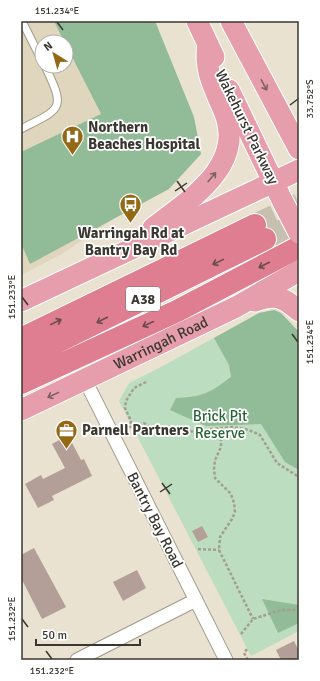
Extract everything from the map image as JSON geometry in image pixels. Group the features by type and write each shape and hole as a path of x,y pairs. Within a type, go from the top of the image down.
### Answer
{"highway":[{"name":"A38","path":"21,339 260,232 21,360"},
{"path":"21,383 177,311 299,247"}],"main road":[{"name":"Wakehurst Parkway","path":"197,21 299,233"},
{"path":"231,21 299,149"},
{"path":"140,244 152,229 203,187 215,173 228,152 231,134 228,121 208,74 206,58 208,44"},
{"path":"21,301 140,244 278,189 299,170"},
{"name":"Warringah Road","path":"21,410 236,307 299,271"},
{"path":"236,307 273,296 280,297 299,311"}],"street":[{"name":"Bantry Bay Road","path":"85,380 226,660"},
{"path":"77,660 196,600"}],"lane":[{"path":"22,21 34,45"},
{"path":"21,129 50,114 57,107 58,94 49,74"}],"path":[{"path":"146,382 134,388 126,401 125,408 131,421 130,427 144,423 158,432 169,434 222,428 244,429 260,435 277,463 299,477"},
{"path":"158,432 160,428"},
{"path":"222,428 221,447 215,460 215,478 231,494 234,504 232,520 220,537 220,550 255,619"},
{"path":"198,549 220,550"},
{"path":"241,634 255,619 281,610 299,610"},
{"path":"248,648 244,653 248,660"}],"shaded area":[{"name":"Northern Beaches Hospital","path":"21,21 54,21 60,34 34,34 34,74 74,74 74,61 143,199 62,254 21,275"}],"green space":[{"path":"54,21 155,21 194,117 201,154 169,189 30,264 21,243 21,152 101,114 74,61 74,34 60,34"},
{"name":"Brick Pit Reserve","path":"274,310 281,313 299,332 299,631 251,656 119,401 129,383 259,313"},
{"path":"274,310 281,313 299,332 299,470 285,462 261,424 206,426 170,410 176,398 193,397 205,393 231,377 229,365 214,338 259,313"},
{"path":"262,599 299,605 299,623 278,633"}],"building":[{"path":"68,435 81,460 84,459 92,476 52,496 54,500 38,508 25,484 41,475 43,479 65,468 52,444"},
{"path":"202,526 208,537 198,542 192,531"},
{"path":"34,548 66,607 42,619 21,578 21,555"},
{"path":"137,570 146,588 123,601 113,582"},
{"path":"294,641 299,651 299,660 281,660 276,650"}],"tunnel":[{"path":"255,225 299,204"},
{"path":"265,239 299,222"}],"place":[{"name":"Northern Beaches Hospital","path":"72,156"},
{"name":"Warringah Rd at Bantry Bay Rd","path":"131,224"},
{"name":"Parnell Partners","path":"66,450"}]}
